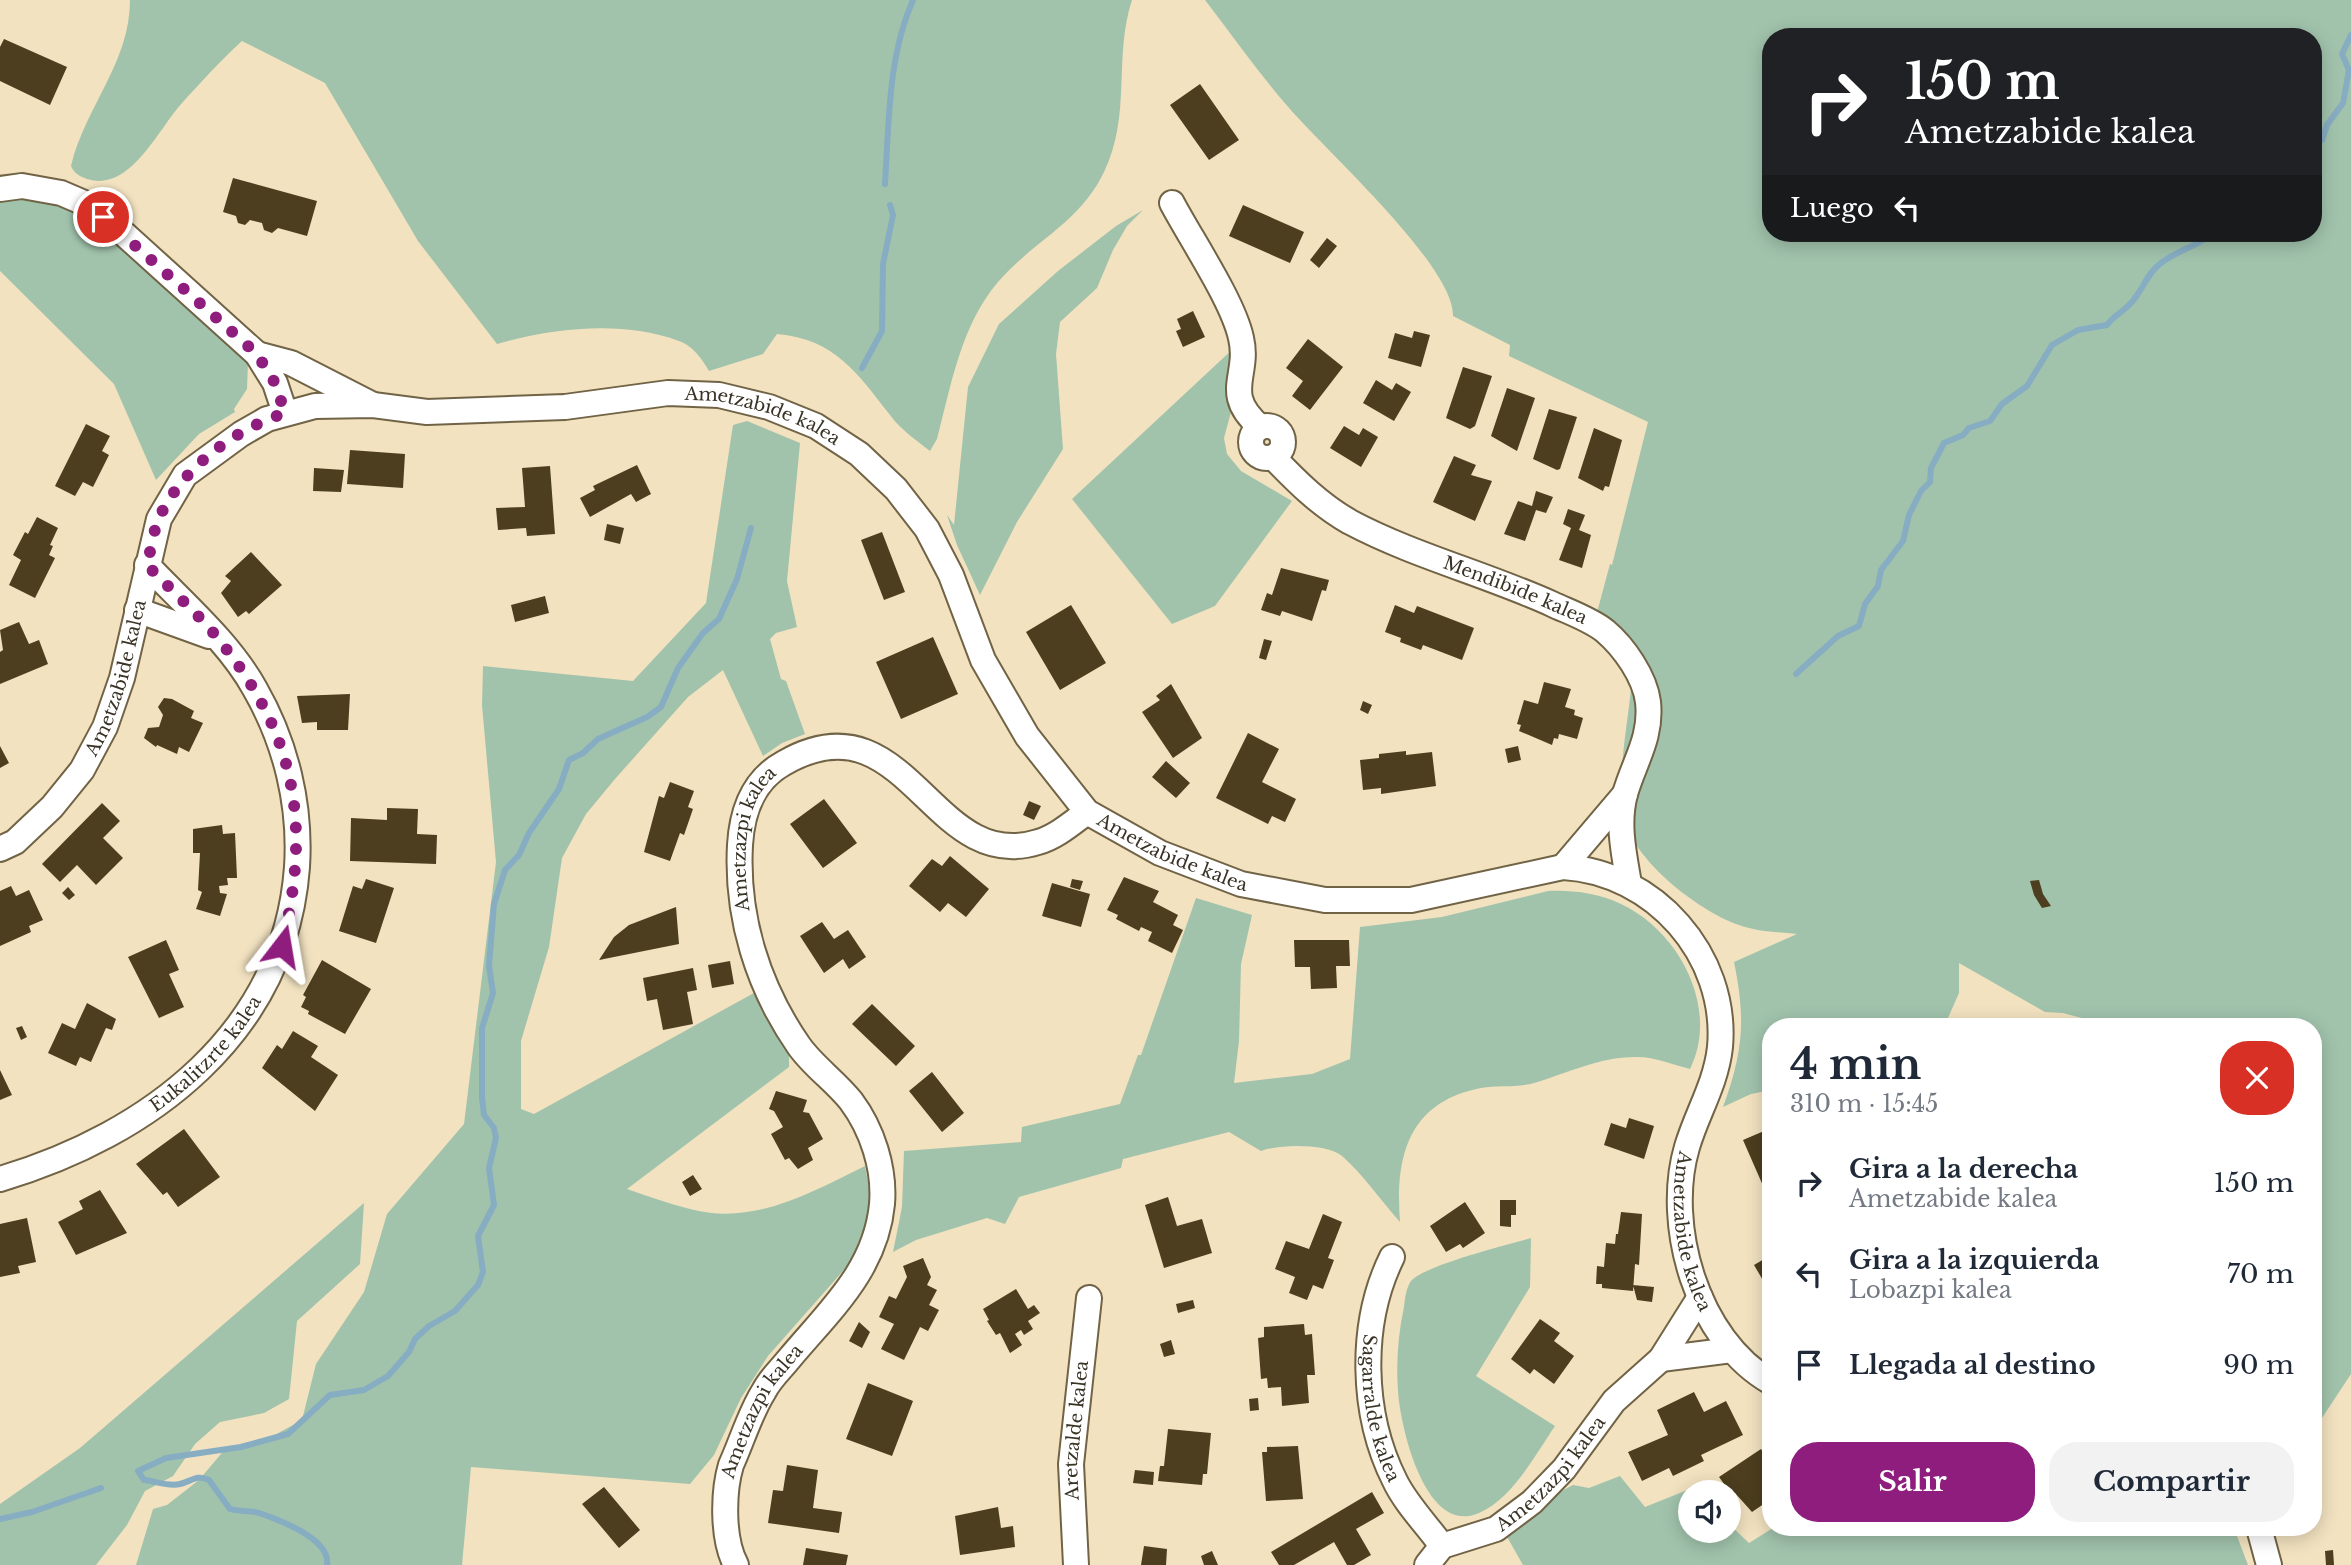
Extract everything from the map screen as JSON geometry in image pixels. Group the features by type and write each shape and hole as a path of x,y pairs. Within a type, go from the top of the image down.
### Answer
{"street":[{"path":"0,189 43,188 82,202 123,233 257,354 275,383 285,413"},
{"name":"Mendibide kalea","path":"1172,203 1222,295 1242,339 1238,392 1244,413 1260,427 1252,435 1254,451 1262,457 1273,457 1306,492 1350,522 1414,550 1515,587 1604,630 1625,652 1648,701 1647,735 1625,794"},
{"path":"257,354 290,363 373,405"},
{"name":"Ametzabide kalea","path":"0,849 15,842 52,807 82,769 110,715 122,678 159,519 185,475 241,434 285,413 315,406 373,405 427,412 565,407 668,393 706,395 769,407 816,426 859,454 897,489 928,529 951,575 983,660 1027,736 1087,813 1160,853 1241,884 1325,900 1410,900 1563,867 1593,871 1629,884 1668,912 1688,936 1714,987 1720,1018 1715,1076 1687,1146 1680,1180 1679,1211 1683,1248 1700,1297 1732,1350 1762,1375"},
{"name":"Eukalitzrte kalea","path":"0,1179 43,1166 115,1133 180,1088 231,1038 260,994 282,946 296,880 298,840 293,786 278,736 255,687 223,644 147,565"},
{"name":"Eukalitzrte kalea","path":"137,610 181,624 223,644"},
{"name":"Ametzazpi kalea","path":"736,1565 728,1538 727,1476 731,1465 764,1390 858,1277 871,1253 882,1201 881,1174 865,1124 850,1101 800,1048 767,992 746,930 739,859 741,823 752,793 770,772 793,758 809,751 846,747 881,756 964,830 993,843 1036,843 1087,813"},
{"path":"1563,867 1625,794"},
{"path":"1625,794 1620,833 1629,884"},
{"name":"Sagarralde kalea","path":"1392,1258 1376,1300 1369,1352 1374,1421 1383,1456 1434,1555"},
{"name":"Ametzazpi kalea","path":"1434,1555 1496,1529 1532,1502 1564,1469 1614,1401 1661,1359 1700,1297"},
{"name":"Aretzalde kalea","path":"1076,1565 1071,1464 1088,1298"},
{"path":"1661,1359 1732,1350"},
{"path":"2261,1536 2269,1565"}],"green space":[{"path":"130,0 1132,0 1126,22 1118,129 1104,172 1094,190 1069,219 1012,268 985,299 966,337 937,439 930,451 899,425 867,385 843,361 830,351 797,337 777,334 763,354 709,371 696,353 684,343 635,330 564,330 497,344 418,241 325,83 242,41 182,103 130,168 117,177 102,181 79,175 71,166 86,124 123,44"},
{"path":"1205,0 2351,0 2351,1374 2322,1418 2322,1018 2082,1018 2045,1012 1959,963 1959,993 1948,1018 1762,1018 1762,1092 1723,1107 1735,1069 1740,1036 1740,1001 1734,962 1797,934 1746,927 1707,910 1659,872 1635,843 1628,828 1622,774 1632,678 1592,631 1610,564 1612,565 1648,422 1509,356 1510,345 1453,316 1448,294 1409,237 1301,121 1253,64"},
{"path":"32,199 59,205 74,213 81,211 248,362 247,389 234,409 235,412 199,434 156,480 114,384 0,271 0,201"},
{"path":"1143,210 1127,226 1113,250 1097,288 1060,322 1056,354 1063,449 1017,522 980,595 957,545 947,515 954,525 968,387 999,324 1058,271 1116,226"},
{"path":"1235,347 1234,401 1224,438 1227,454 1241,471 1292,501 1215,606 1172,624 1072,499"},
{"path":"747,421 800,443 787,581 797,627 776,633 770,639 781,679 786,681 805,734 782,743 763,756 723,670 688,697 586,814 562,858 549,947 521,1041 521,1109 534,1114 754,993 789,1055 789,1067 627,1189 690,1209 736,1213 759,1210 802,1196 865,1166 870,1193 868,1218 850,1263 768,1356 741,1398 714,1455 690,1484 471,1467 462,1565 136,1565 153,1509 167,1505 199,1480 226,1448 273,1436 302,1420 316,1364 364,1292 387,1214 464,1124 496,862 482,705 483,666 633,681 706,603 733,425"},
{"path":"1548,891 1585,893 1621,904 1642,916 1676,952 1697,997 1700,1021 1698,1046 1690,1069 1651,1058 1624,1057 1598,1062 1528,1085 1481,1088 1456,1095 1422,1119 1411,1136 1400,1176 1400,1222 1357,1171 1335,1152 1302,1146 1261,1151 1229,1132 1123,1159 1121,1168 1019,1197 1005,1224 987,1218 916,1240 893,1252 902,1207 904,1151 1021,1142 1022,1127 1120,1104 1138,1055 1141,1055 1196,898 1252,915 1241,964 1239,1041 1234,1083 1312,1074 1350,1059 1360,927 1442,917"},
{"path":"364,1203 360,1264 297,1321 289,1399 264,1413 220,1422 195,1444 173,1476 145,1491 127,1525 96,1565 0,1565 0,1504 80,1448"},
{"path":"1531,1238 1530,1287 1476,1376 1555,1426 1513,1487 1479,1513 1460,1516 1444,1509 1430,1494 1419,1474 1404,1428 1398,1391 1397,1359 1407,1290 1411,1281 1432,1269"},
{"path":"1620,1476 1645,1507 1678,1494 1678,1543 1741,1543 1741,1535 1749,1543 1762,1535 2237,1536 2248,1565 1523,1565 1506,1535 1552,1496 1573,1485 1589,1488"}],"building":[{"path":"4,39 67,67 50,105 0,81 0,47"},
{"path":"1200,84 1239,140 1209,160 1170,105"},
{"path":"233,178 317,201 307,236 278,228 272,233 264,230 262,223 250,220 245,225 238,223 236,216 223,212"},
{"path":"1243,205 1304,232 1290,263 1229,236"},
{"path":"1327,238 1337,246 1319,268 1310,260"},
{"path":"1193,311 1205,337 1183,347 1176,331 1181,329 1177,319"},
{"path":"1414,331 1430,335 1421,367 1388,358 1395,333 1412,338"},
{"path":"1308,339 1343,367 1310,410 1292,396 1303,381 1286,368"},
{"path":"1463,367 1492,376 1475,426 1470,429 1446,418"},
{"path":"1376,380 1392,390 1396,383 1411,392 1394,421 1363,403"},
{"path":"1507,388 1535,398 1517,451 1491,436"},
{"path":"1549,409 1577,417 1560,469 1557,470 1533,459"},
{"path":"86,424 110,436 102,451 109,455 93,487 83,482 75,496 55,486"},
{"path":"1344,426 1359,435 1363,428 1378,437 1361,467 1330,448"},
{"path":"1594,428 1622,440 1609,487 1605,486 1603,491 1578,478"},
{"path":"350,450 405,454 403,488 347,484"},
{"path":"1454,456 1476,465 1471,475 1492,481 1475,521 1433,502"},
{"path":"637,465 651,494 636,502 631,494 590,517 580,498 595,490 593,486"},
{"path":"550,466 555,534 527,536 526,528 498,530 496,508 525,507 522,468"},
{"path":"314,468 344,470 341,492 313,491"},
{"path":"1536,491 1553,497 1546,513 1536,510 1525,541 1504,534 1518,501 1532,506"},
{"path":"1568,509 1585,515 1579,530 1591,535 1582,568 1559,560 1571,528 1563,524"},
{"path":"37,517 58,528 50,545 53,546 49,555 55,558 35,598 9,585 21,560 13,555 25,532 28,534"},
{"path":"607,524 624,528 620,544 604,540"},
{"path":"882,532 905,592 884,600 861,540"},
{"path":"251,552 282,585 249,614 246,611 238,617 221,593 231,581 225,576"},
{"path":"1281,568 1329,580 1326,591 1322,590 1312,621 1282,611 1280,616 1261,610 1267,593 1272,595"},
{"path":"545,596 549,613 515,622 511,605"},
{"path":"1071,605 1106,663 1060,690 1026,632"},
{"path":"1395,605 1414,613 1417,606 1474,628 1462,660 1423,645 1421,650 1400,642 1401,638 1385,632"},
{"path":"19,622 29,644 39,640 48,664 0,684 0,652 3,650 0,630"},
{"path":"933,637 958,694 901,719 876,662"},
{"path":"1264,639 1272,641 1266,660 1259,658"},
{"path":"1544,682 1571,689 1565,707 1575,710 1574,715 1583,718 1577,739 1559,734 1552,745 1519,731 1521,725 1517,724 1524,700 1538,704"},
{"path":"1171,684 1202,738 1173,758 1142,712 1160,700 1156,696"},
{"path":"350,694 348,730 317,730 317,722 302,723 297,696"},
{"path":"164,698 172,699 194,711 191,718 203,723 189,752 179,747 177,754 157,745 156,747 144,738 148,728 159,727 163,715 158,707"},
{"path":"1363,701 1372,705 1368,714 1360,710"},
{"path":"1248,733 1279,749 1262,782 1296,799 1285,822 1272,816 1268,824 1216,798"},
{"path":"0,746 9,763 0,768"},
{"path":"1518,746 1521,760 1508,763 1505,749"},
{"path":"1406,751 1406,755 1432,752 1436,786 1381,794 1381,788 1363,790 1360,760 1379,758 1379,754"},
{"path":"1166,761 1190,783 1176,798 1152,777"},
{"path":"670,782 694,791 688,807 693,809 684,835 680,833 670,861 644,852 659,796 664,798"},
{"path":"824,799 857,843 823,868 790,824"},
{"path":"1029,801 1041,806 1034,820 1023,815"},
{"path":"102,803 120,821 103,838 123,858 96,885 77,865 60,882 42,864"},
{"path":"387,808 418,809 417,834 437,835 436,864 350,861 351,818 387,820"},
{"path":"222,825 223,834 235,833 237,878 227,878 228,885 219,886 220,893 227,894 220,916 196,909 202,892 198,890 200,853 193,853 193,829"},
{"path":"950,856 989,889 966,917 948,903 940,912 909,886 932,859 942,866"},
{"path":"1124,877 1159,891 1153,902 1178,915 1173,925 1183,930 1172,953 1148,941 1152,932 1141,927 1139,931 1116,919 1118,915 1107,910"},
{"path":"366,879 394,888 376,943 339,931 353,886 362,889"},
{"path":"1072,879 1083,881 1080,890 1070,887"},
{"path":"2039,880 2043,894 2051,906 2042,908 2034,895 2030,881"},
{"path":"1052,883 1090,894 1081,927 1042,916"},
{"path":"11,886 16,896 29,890 43,920 29,926 31,932 0,946 0,891"},
{"path":"68,887 75,895 69,900 62,893"},
{"path":"676,907 679,944 599,960 614,937 629,925"},
{"path":"822,922 834,939 848,930 866,957 849,969 843,959 824,973 800,936"},
{"path":"166,940 179,970 169,974 184,1007 159,1018 128,957"},
{"path":"1294,940 1349,940 1350,966 1336,966 1337,988 1311,989 1310,967 1295,967"},
{"path":"322,960 371,989 345,1034 308,1014 309,1011 301,1007 306,997 303,995"},
{"path":"730,961 734,984 712,988 708,965"},
{"path":"693,968 697,990 687,992 693,1024 663,1030 657,999 647,1001 643,978"},
{"path":"87,1003 116,1019 112,1030 106,1028 91,1062 80,1057 76,1066 48,1053 62,1023 75,1029"},
{"path":"872,1004 915,1046 896,1066 852,1024"},
{"path":"22,1026 27,1037 21,1040 16,1028"},
{"path":"293,1031 318,1046 311,1057 338,1075 315,1111 262,1068 277,1045 282,1049"},
{"path":"0,1070 12,1095 0,1100"},
{"path":"932,1072 964,1113 942,1132 909,1091"},
{"path":"776,1091 807,1100 803,1112 809,1113 823,1139 808,1148 813,1160 798,1169 789,1158 785,1160 771,1134 783,1127 774,1111 769,1109"},
{"path":"1629,1118 1654,1126 1644,1159 1604,1145 1611,1123 1626,1128"},
{"path":"184,1129 220,1177 178,1207 167,1192 163,1195 136,1164"},
{"path":"1762,1132 1762,1183 1743,1140"},
{"path":"693,1175 702,1189 690,1196 682,1182"},
{"path":"100,1190 127,1233 76,1255 58,1222 83,1209 79,1201"},
{"path":"1168,1197 1177,1226 1202,1219 1212,1253 1164,1268 1145,1205"},
{"path":"1500,1200 1516,1200 1516,1215 1511,1215 1511,1227 1500,1226"},
{"path":"1465,1202 1485,1233 1463,1248 1460,1244 1446,1252 1430,1226"},
{"path":"1621,1212 1642,1214 1639,1265 1635,1264 1633,1291 1602,1288 1602,1284 1596,1284 1597,1266 1604,1267 1606,1243 1615,1244"},
{"path":"1323,1214 1342,1222 1328,1258 1334,1260 1323,1289 1313,1285 1307,1300 1289,1293 1295,1277 1275,1269 1286,1241 1309,1249"},
{"path":"27,1218 36,1262 18,1266 20,1273 0,1277 0,1224"},
{"path":"923,1258 931,1277 927,1285 937,1290 929,1305 939,1310 928,1331 920,1327 904,1360 881,1349 894,1324 879,1317 889,1296 896,1299 907,1277 903,1266"},
{"path":"1762,1260 1762,1279 1754,1265"},
{"path":"1633,1285 1654,1287 1652,1302 1637,1300"},
{"path":"1016,1289 1028,1309 1034,1305 1040,1313 1028,1321 1033,1329 1024,1335 1021,1330 1015,1334 1022,1345 1010,1353 1000,1333 996,1335 987,1321 989,1320 983,1309"},
{"path":"1193,1300 1195,1308 1178,1313 1176,1304"},
{"path":"1540,1319 1560,1333 1554,1341 1574,1356 1554,1384 1534,1369 1530,1374 1511,1359"},
{"path":"859,1322 870,1332 862,1348 849,1341"},
{"path":"1304,1324 1305,1335 1312,1334 1315,1375 1307,1375 1309,1403 1282,1406 1281,1387 1268,1388 1267,1378 1261,1379 1258,1338 1264,1337 1264,1327"},
{"path":"1171,1340 1175,1354 1164,1357 1160,1344"},
{"path":"868,1383 913,1401 892,1456 846,1439"},
{"path":"1694,1392 1704,1412 1726,1401 1743,1435 1701,1455 1704,1461 1673,1476 1669,1468 1642,1481 1628,1452 1668,1435 1657,1410"},
{"path":"1258,1398 1259,1410 1250,1411 1249,1399"},
{"path":"1168,1429 1211,1433 1207,1474 1203,1474 1202,1485 1158,1481 1160,1466 1164,1466"},
{"path":"1298,1446 1303,1499 1266,1501 1262,1452 1267,1452 1267,1447"},
{"path":"1761,1449 1762,1505 1752,1512 1741,1500 1741,1480 1721,1480 1719,1477"},
{"path":"787,1465 818,1470 813,1508 842,1512 839,1533 768,1523 773,1490 783,1491"},
{"path":"1135,1470 1154,1472 1153,1485 1133,1483"},
{"path":"604,1487 640,1530 619,1548 582,1504"},
{"path":"1372,1492 1384,1513 1356,1529 1371,1555 1354,1565 1347,1565 1334,1542 1294,1565 1279,1565 1271,1552"},
{"path":"998,1507 1001,1528 1013,1526 1015,1547 960,1555 955,1516"},
{"path":"1144,1546 1167,1549 1166,1565 1141,1565"},
{"path":"806,1548 848,1555 846,1565 803,1565"},
{"path":"2333,1550 2334,1565 2326,1565 2325,1551"},
{"path":"1212,1551 1218,1565 1204,1565 1201,1556"}],"waterway":[{"path":"885,184 894,66 913,0"},
{"path":"2322,140 2327,125 2343,103 2349,70 2342,54 2351,35"},
{"path":"862,368 882,331 883,264 893,215 890,205"},
{"path":"1796,674 1838,636 1859,626 1865,604 1878,586 1881,570 1903,541 1909,515 1921,491 1930,482 1931,468 1944,443 1963,435 1969,428 1990,421 2002,404 2027,386 2052,345 2078,330 2107,325 2131,303 2156,267 2199,242"},
{"path":"327,1565 321,1547 304,1533 271,1517 230,1509 205,1478 176,1485 166,1484 144,1480 138,1471 166,1458 241,1447 288,1434 330,1395 364,1390 388,1376 409,1352 415,1339 429,1326 455,1311 478,1285 483,1272 478,1236 494,1205 489,1168 496,1138 494,1128 484,1115 482,1028 493,993 489,966 494,904 505,870 519,855 529,833 559,789 569,760 583,753 598,739 647,717 661,707 678,668 703,633 719,619 737,579 751,528"},
{"path":"0,1519 32,1512 101,1488"}],"route":[{"path":"103,217 257,354 275,383 285,413 267,419 241,434 185,475 159,519 147,565 223,644 255,687 278,736 293,786 298,840 295,894 282,946"}]}
